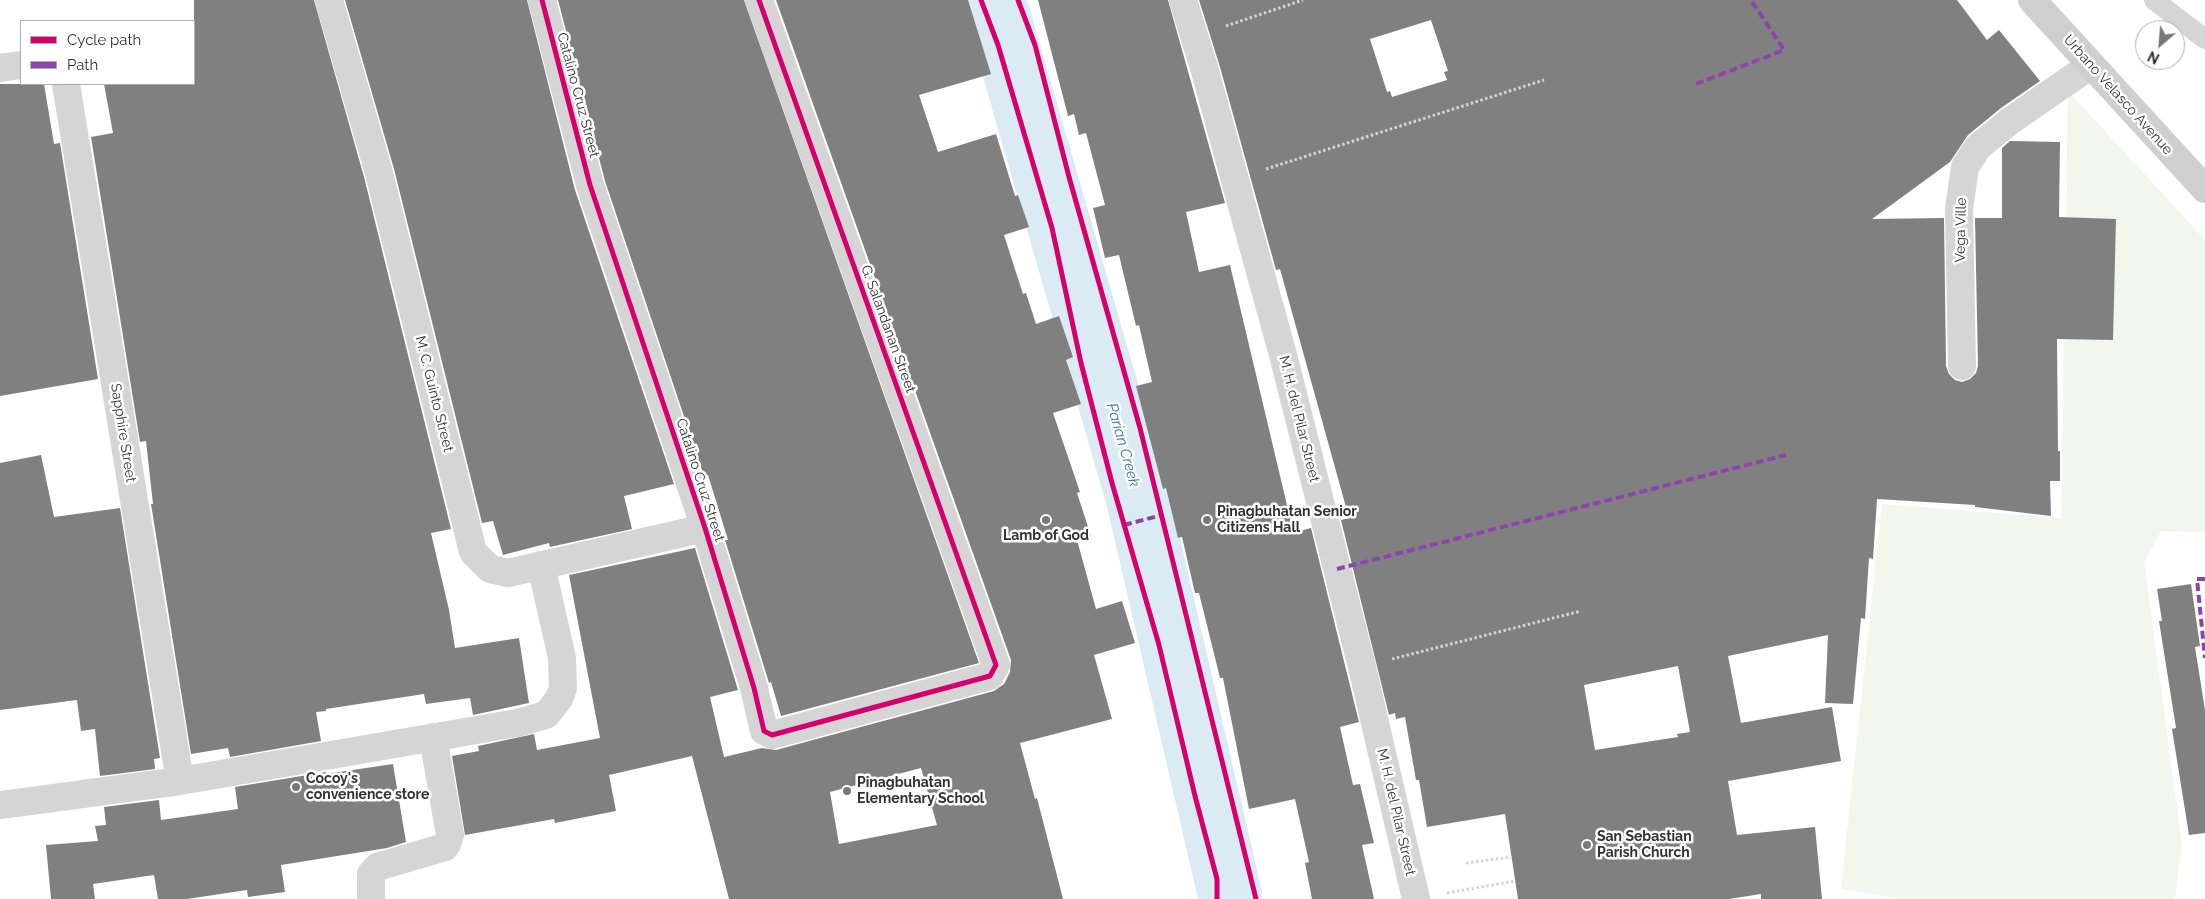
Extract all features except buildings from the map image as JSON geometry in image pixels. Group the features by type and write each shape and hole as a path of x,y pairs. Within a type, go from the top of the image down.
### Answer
{"main road":[{"name":"Urbano Velasco Avenue","path":"2032,0 2205,190"}],"street":[{"name":"M. C. Guinto Street","path":"329,0 379,173 473,552 490,569 508,573 705,528"},
{"name":"Catalino Cruz Street","path":"542,0 590,185 705,528 754,688 764,730 772,735 990,676 996,665"},
{"name":"G. Salandanan Street","path":"759,0 996,665"},
{"name":"M. H. del Pilar Street","path":"1182,0 1205,72 1280,346 1362,667 1427,897"},
{"path":"0,68 20,65"},
{"name":"Vega Ville","path":"1962,366 1959,209 1965,167 1978,147 2010,121 2091,65"},
{"name":"Sapphire Street","path":"66,85 180,782"},
{"path":"0,805 180,782 537,719 546,715 559,699 563,688 562,658 541,565"},
{"path":"371,899 371,874 377,867 445,848 447,844 450,835 433,736"}],"lane":[{"path":"2154,0 2205,39"}],"path":[{"path":"1222,28 1303,0"},
{"path":"1265,170 1544,80"},
{"path":"1362,667 1581,612"},
{"path":"1466,863 1512,857"},
{"path":"1427,897 1515,881"}],"shaded area":[{"path":"2068,91 2205,240 2205,532 2161,531 2144,562 2182,846 2175,899 1904,899 1841,889 1882,504 2061,518"}],"waterway":[{"name":"Parian Creek","path":"994,0 1138,499 1230,895"}],"marked path":[{"path":"1696,84 1784,50 1751,0"},
{"path":"1337,569 1786,455"},
{"path":"1124,525 1162,515"},
{"path":"2205,579 2197,579 2205,658"}],"cycle path":[{"path":"542,0 590,185 705,528 754,688 764,731 772,735 990,676 996,665 759,0"},
{"path":"981,0 998,45 1052,228 1081,363 1112,483 1159,645 1217,879 1217,899"},
{"path":"1018,0 1035,45 1069,177 1140,428 1256,899"}],"place":[{"name":"Lamb of God","path":"1046,520"},
{"name":"Pinagbuhatan Senior Citizens Hall","path":"1207,520"},
{"name":"Cocoy's convenience store","path":"296,787"},
{"name":"Pinagbuhatan Elementary School","path":"847,791"},
{"name":"San Sebastian Parish Church","path":"1587,845"}]}
